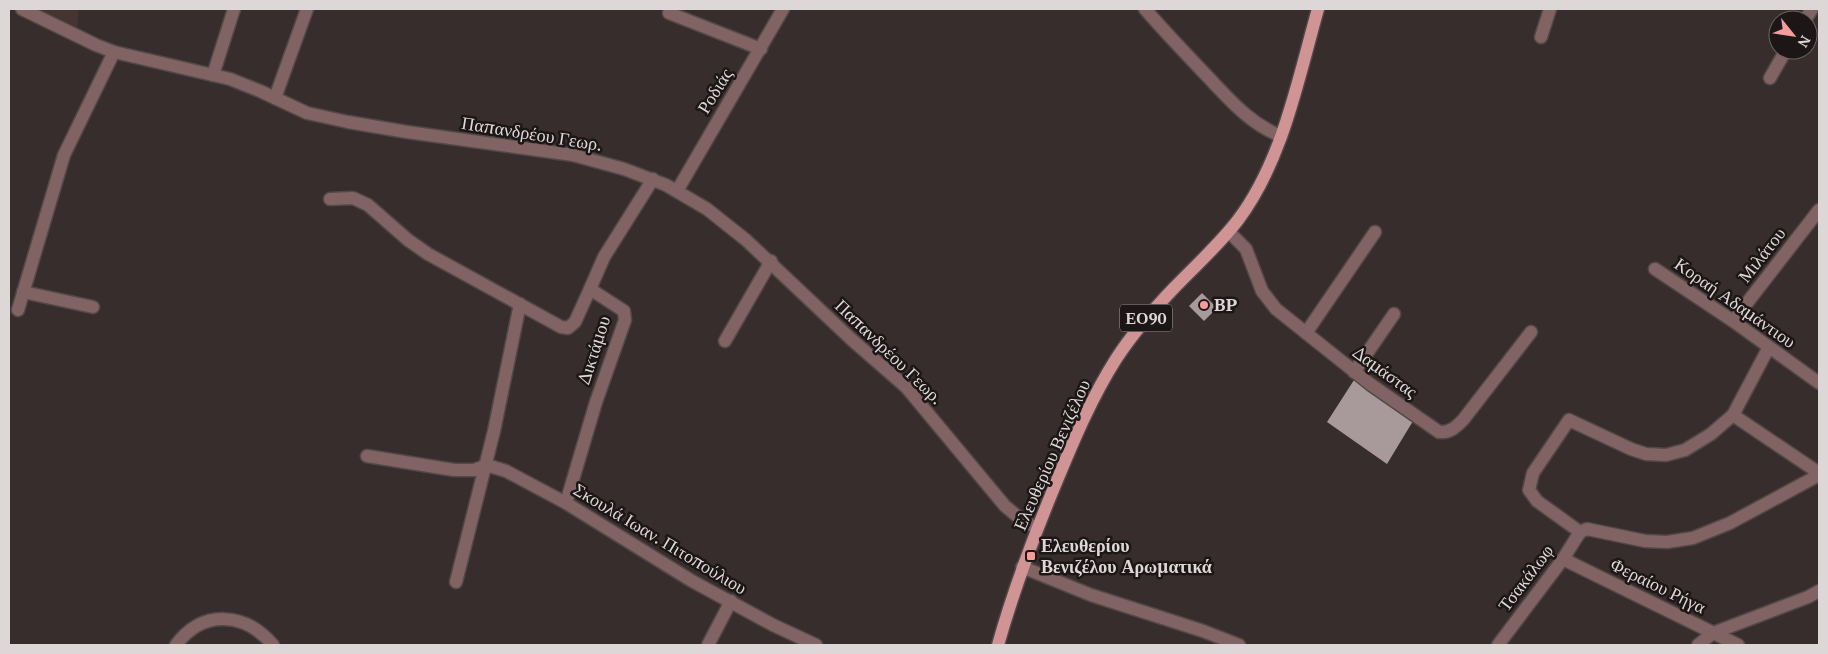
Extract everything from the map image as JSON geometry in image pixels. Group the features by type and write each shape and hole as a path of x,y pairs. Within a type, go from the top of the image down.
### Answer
{"main road":[{"name":"Ελευθερίου Βενιζέλου","path":"998,645 1022,567 1037,528 1083,419 1103,381 1128,342 1151,312 1229,232 1247,208 1262,182 1297,85 1318,9"}],"street":[{"name":"Παπανδρέου Γεωρ.","path":"22,9 114,52 213,75 242,84 307,113 407,132 572,155 609,164 654,179 677,191 725,223 770,261 851,339 906,387 1005,506 1023,521 1037,528"},
{"path":"213,75 234,9"},
{"path":"276,98 307,9"},
{"name":"Ροδιάς","path":"677,191 783,9"},
{"path":"1145,9 1249,119 1280,136"},
{"path":"1541,36 1550,9"},
{"path":"669,13 761,49"},
{"path":"18,310 64,155 114,52"},
{"path":"1770,78 1780,60"},
{"name":"Δικτάμου","path":"566,503 596,402 625,320 624,311 590,289 604,257 654,179"},
{"path":"330,199 353,198 368,205 408,240 428,254 561,326 568,328 575,322 590,289"},
{"name":"Μιλάτου","path":"1733,321 1819,210"},
{"name":"Δαμάστας","path":"1229,232 1246,249 1258,282 1266,298 1276,309 1354,372 1439,432 1448,432 1463,420 1531,332"},
{"path":"1306,333 1375,232"},
{"path":"725,341 770,261"},
{"name":"Κοραή Αδαμάντιου","path":"1655,269 1733,321 1819,383"},
{"path":"23,292 93,307"},
{"path":"456,582 485,466 520,304"},
{"path":"1354,372 1394,314"},
{"path":"1733,415 1819,474 1730,523 1699,537 1667,542 1645,541 1587,529 1580,532 1537,501 1529,490 1533,473 1569,420 1639,452 1660,455 1685,450 1711,434 1733,415 1769,347"},
{"path":"367,456 454,470 474,470 485,466"},
{"name":"Σκουλά Ιωαν. Πιτοπούλιου","path":"485,466 506,472 566,503 641,550 778,628 816,645"},
{"name":"Τσακάλωφ","path":"1498,645 1563,559 1580,532"},
{"name":"Φεραίου Ρήγα","path":"1563,559 1738,645"},
{"path":"1022,567 1092,595 1203,631 1239,645"},
{"path":"1698,645 1713,633 1808,597 1819,591"},
{"path":"708,645 731,601"},
{"path":"176,645 192,629 209,622 225,619 238,620 252,626 261,632 273,645"}],"shaded area":[{"path":"39,9 79,9 77,27"}],"building":[{"path":"1202,293 1217,308 1204,321 1189,306"},
{"path":"1354,380 1413,421 1387,464 1327,422"}],"place":[{"name":"BP","path":"1204,305"},
{"name":"Ελευθερίου Βενιζέλου Αρωματικά","path":"1031,556"}]}
